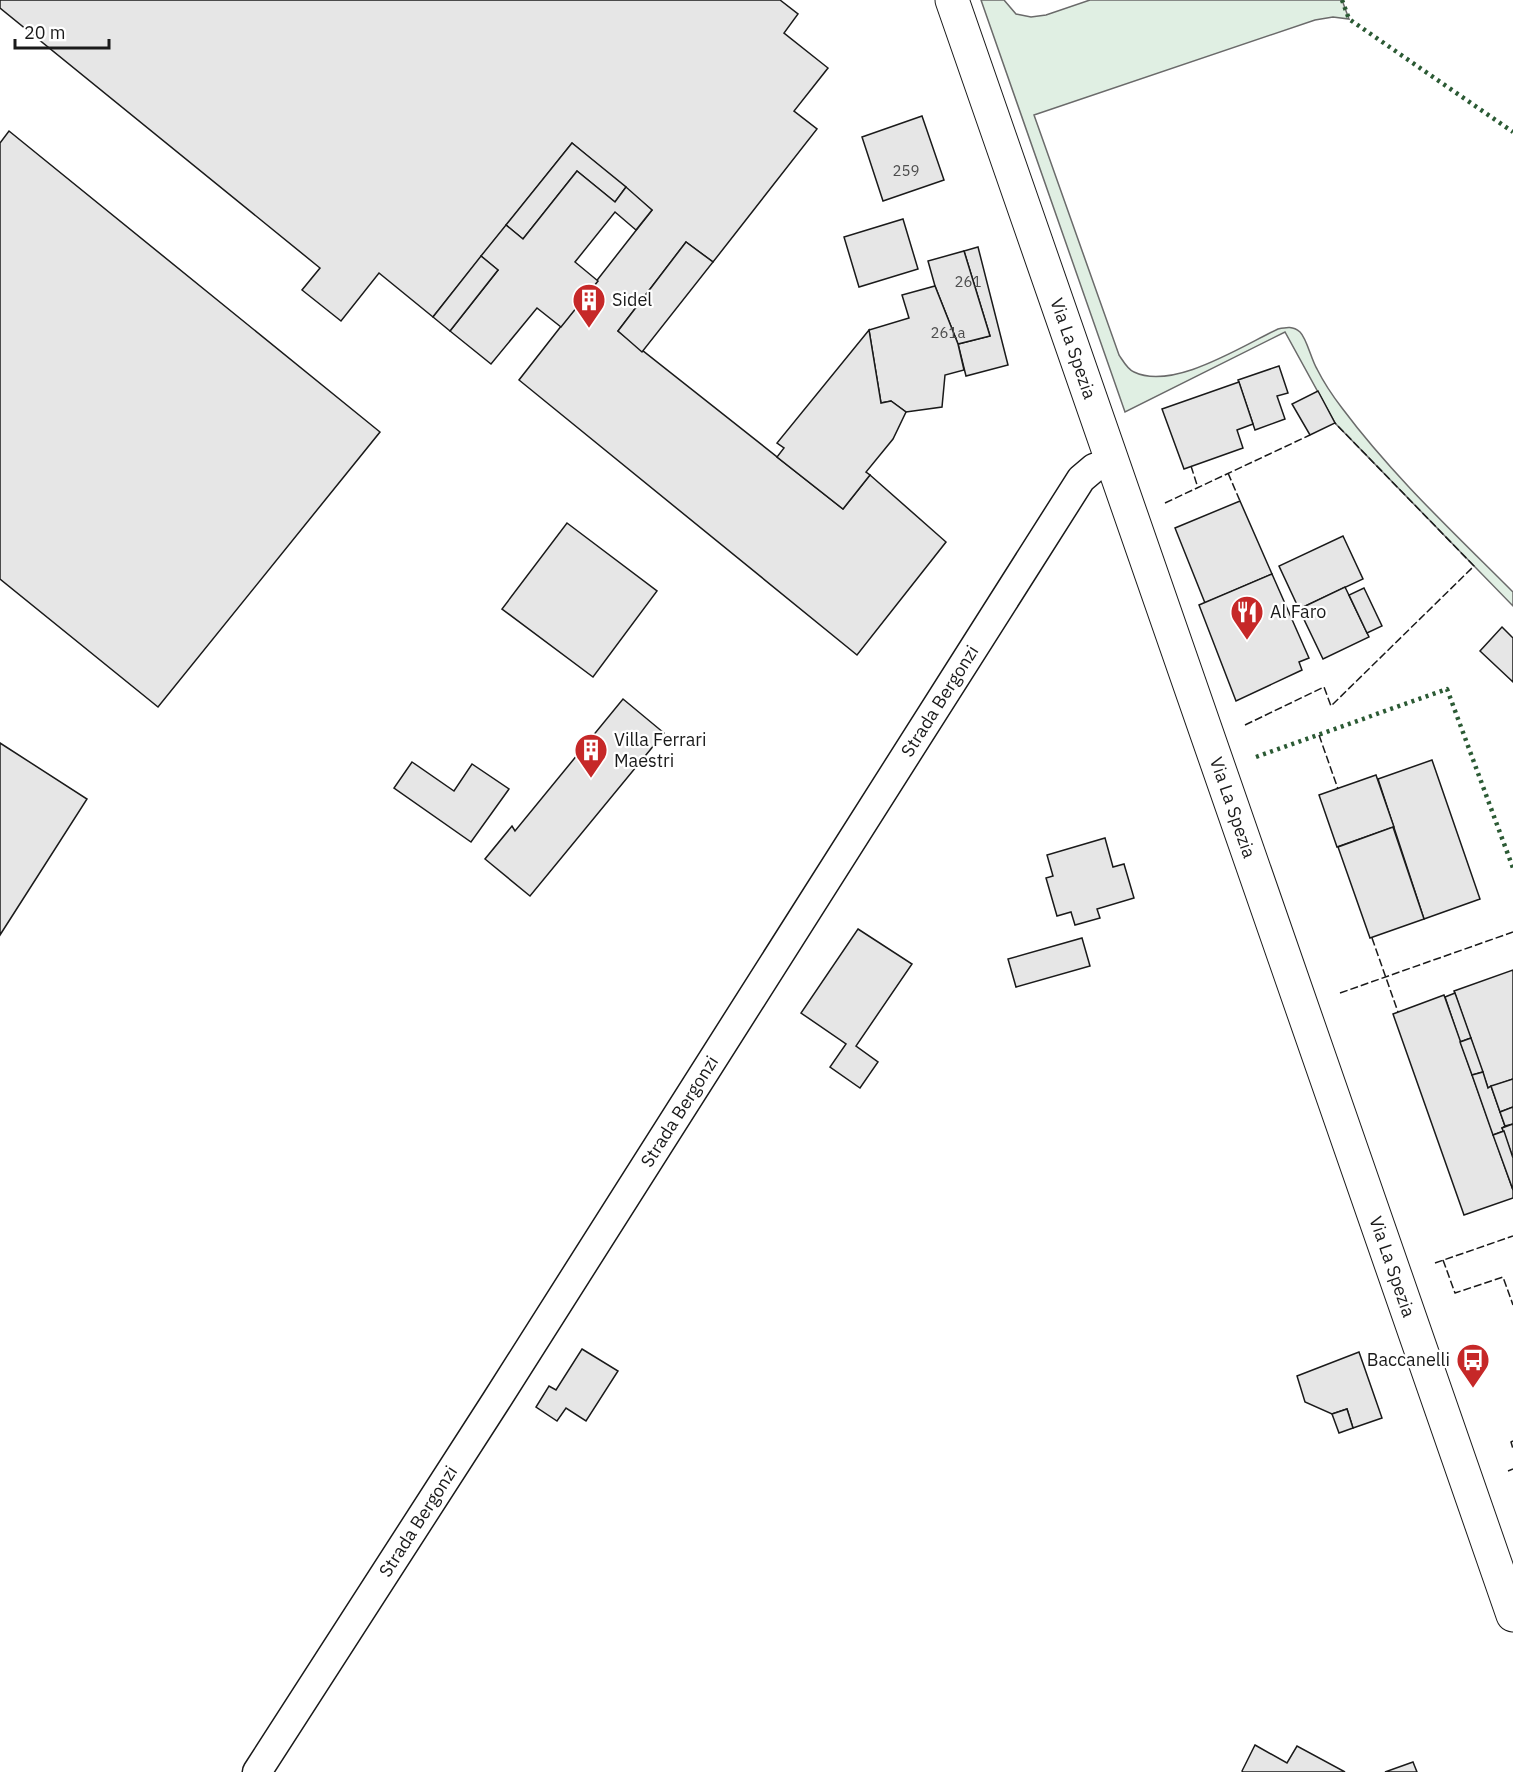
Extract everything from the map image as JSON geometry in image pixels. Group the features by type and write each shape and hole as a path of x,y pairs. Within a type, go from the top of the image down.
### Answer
{"main road":[{"name":"Via La Spezia","path":"952,0 1513,1615"}],"street":[{"name":"Strada Bergonzi","path":"257,1772 502,1391 1081,479 1094,468 1111,462"}],"green space":[{"path":"981,0 1004,0 1016,14 1031,17 1046,15 1090,0 1342,0 1349,19 1333,17 1315,20 1034,115 1119,355 1128,367 1134,372 1150,376 1168,376 1207,364 1278,329 1297,330 1305,339 1325,384 1361,433 1424,503 1513,592 1513,606 1335,423 1285,332 1125,412"}],"building":[{"name":"Sidel","path":"0,0 780,0 798,14 784,33 828,68 794,111 817,129 713,262 686,242 618,331 843,509 870,475 946,542 857,655 519,380 652,210 572,143 433,317 379,273 341,321 302,290 320,268 0,8"},
{"path":"922,116 944,180 883,201 862,137"},
{"path":"9,131 380,432 158,707 0,579 0,143"},
{"path":"572,143 626,187 615,202 577,171 523,239 506,225"},
{"path":"577,171 615,202 626,187 652,210 636,230 615,212 575,262 598,281 561,327 537,308 491,364 450,331 498,270 481,256 506,225 523,239"},
{"path":"903,219 918,269 859,287 844,237"},
{"path":"686,242 713,262 642,352 618,331"},
{"path":"978,247 1008,365 966,376 958,344 990,336 964,251"},
{"path":"964,251 990,336 958,344 935,286 928,261"},
{"path":"481,256 498,270 450,331 433,317"},
{"path":"935,286 958,344 964,370 945,375 942,407 906,412 891,401 881,403 869,330 909,318 902,295"},
{"path":"869,330 881,403 891,401 906,412 893,439 866,472 870,475 843,509 777,457 784,448 777,443"},
{"path":"1279,366 1288,393 1277,396 1285,419 1255,430 1238,380"},
{"path":"1239,382 1253,424 1237,430 1243,448 1184,469 1162,409"},
{"path":"1318,391 1335,423 1310,435 1292,404"},
{"path":"1240,501 1272,574 1205,603 1175,528"},
{"path":"567,523 657,591 593,677 502,609"},
{"path":"1343,536 1363,579 1299,609 1279,566"},
{"path":"1272,574 1309,658 1299,662 1302,670 1236,701 1199,605"},
{"path":"1345,587 1369,637 1323,659 1299,609"},
{"path":"1364,588 1382,626 1367,633 1349,595"},
{"path":"1502,627 1513,638 1513,682 1480,651"},
{"name":"Villa Ferrari Maestri","path":"623,699 664,733 530,896 485,859 512,826 515,831"},
{"path":"0,743 87,799 0,935"},
{"path":"1432,760 1480,899 1424,919 1378,779"},
{"path":"412,762 454,791 472,764 509,789 471,842 394,788"},
{"path":"1376,775 1394,827 1337,847 1319,795"},
{"path":"1393,827 1424,919 1370,938 1338,847"},
{"path":"1105,838 1113,867 1124,864 1134,898 1097,909 1100,918 1075,925 1071,912 1057,916 1046,878 1053,876 1047,855"},
{"path":"858,929 912,964 856,1046 878,1062 860,1088 830,1067 846,1044 801,1013"},
{"path":"1082,938 1090,966 1016,987 1008,959"},
{"path":"1513,970 1513,1079 1488,1088 1454,991"},
{"path":"1455,993 1471,1038 1460,1042 1445,997"},
{"path":"1444,995 1513,1190 1513,1198 1464,1215 1393,1014"},
{"path":"1471,1038 1483,1072 1472,1075 1460,1042"},
{"path":"1483,1072 1488,1088 1491,1086 1505,1126 1502,1128 1504,1131 1493,1135 1472,1075"},
{"path":"1513,1079 1513,1107 1500,1112 1491,1086"},
{"path":"1513,1107 1513,1124 1505,1126 1500,1112"},
{"path":"1513,1124 1513,1158 1502,1128"},
{"path":"1504,1131 1513,1158 1513,1190 1493,1135"},
{"path":"582,1349 618,1371 586,1421 566,1408 557,1421 536,1407 549,1386 556,1390"},
{"path":"1359,1352 1382,1418 1353,1428 1347,1409 1332,1414 1305,1402 1297,1376"},
{"path":"1347,1409 1353,1428 1339,1433 1332,1414"},
{"path":"1255,1745 1287,1763 1297,1746 1345,1772 1243,1772"},
{"path":"1413,1762 1417,1772 1385,1772"}],"hedge":[{"path":"1342,0 1349,19 1513,132"},
{"path":"1256,757 1447,689 1513,868"}],"fence":[{"path":"1245,725 1324,687 1331,706 1474,566 1335,423"},
{"path":"1165,503 1310,435"},
{"path":"1191,466 1198,488"},
{"path":"1228,473 1240,501"},
{"path":"1319,735 1338,789"},
{"path":"1340,993 1513,932"},
{"path":"1372,938 1398,1012"},
{"path":"1435,1263 1513,1236"},
{"path":"1443,1260 1455,1293 1503,1277 1513,1305"},
{"path":"1513,1441 1511,1442 1513,1449"},
{"path":"1508,1471 1513,1469"}],"place":[{"name":"Sidel","path":"589,329"},
{"name":"Al Faro","path":"1247,641"},
{"name":"Villa Ferrari Maestri","path":"591,779"},
{"name":"Baccanelli","path":"1473,1389"}]}
